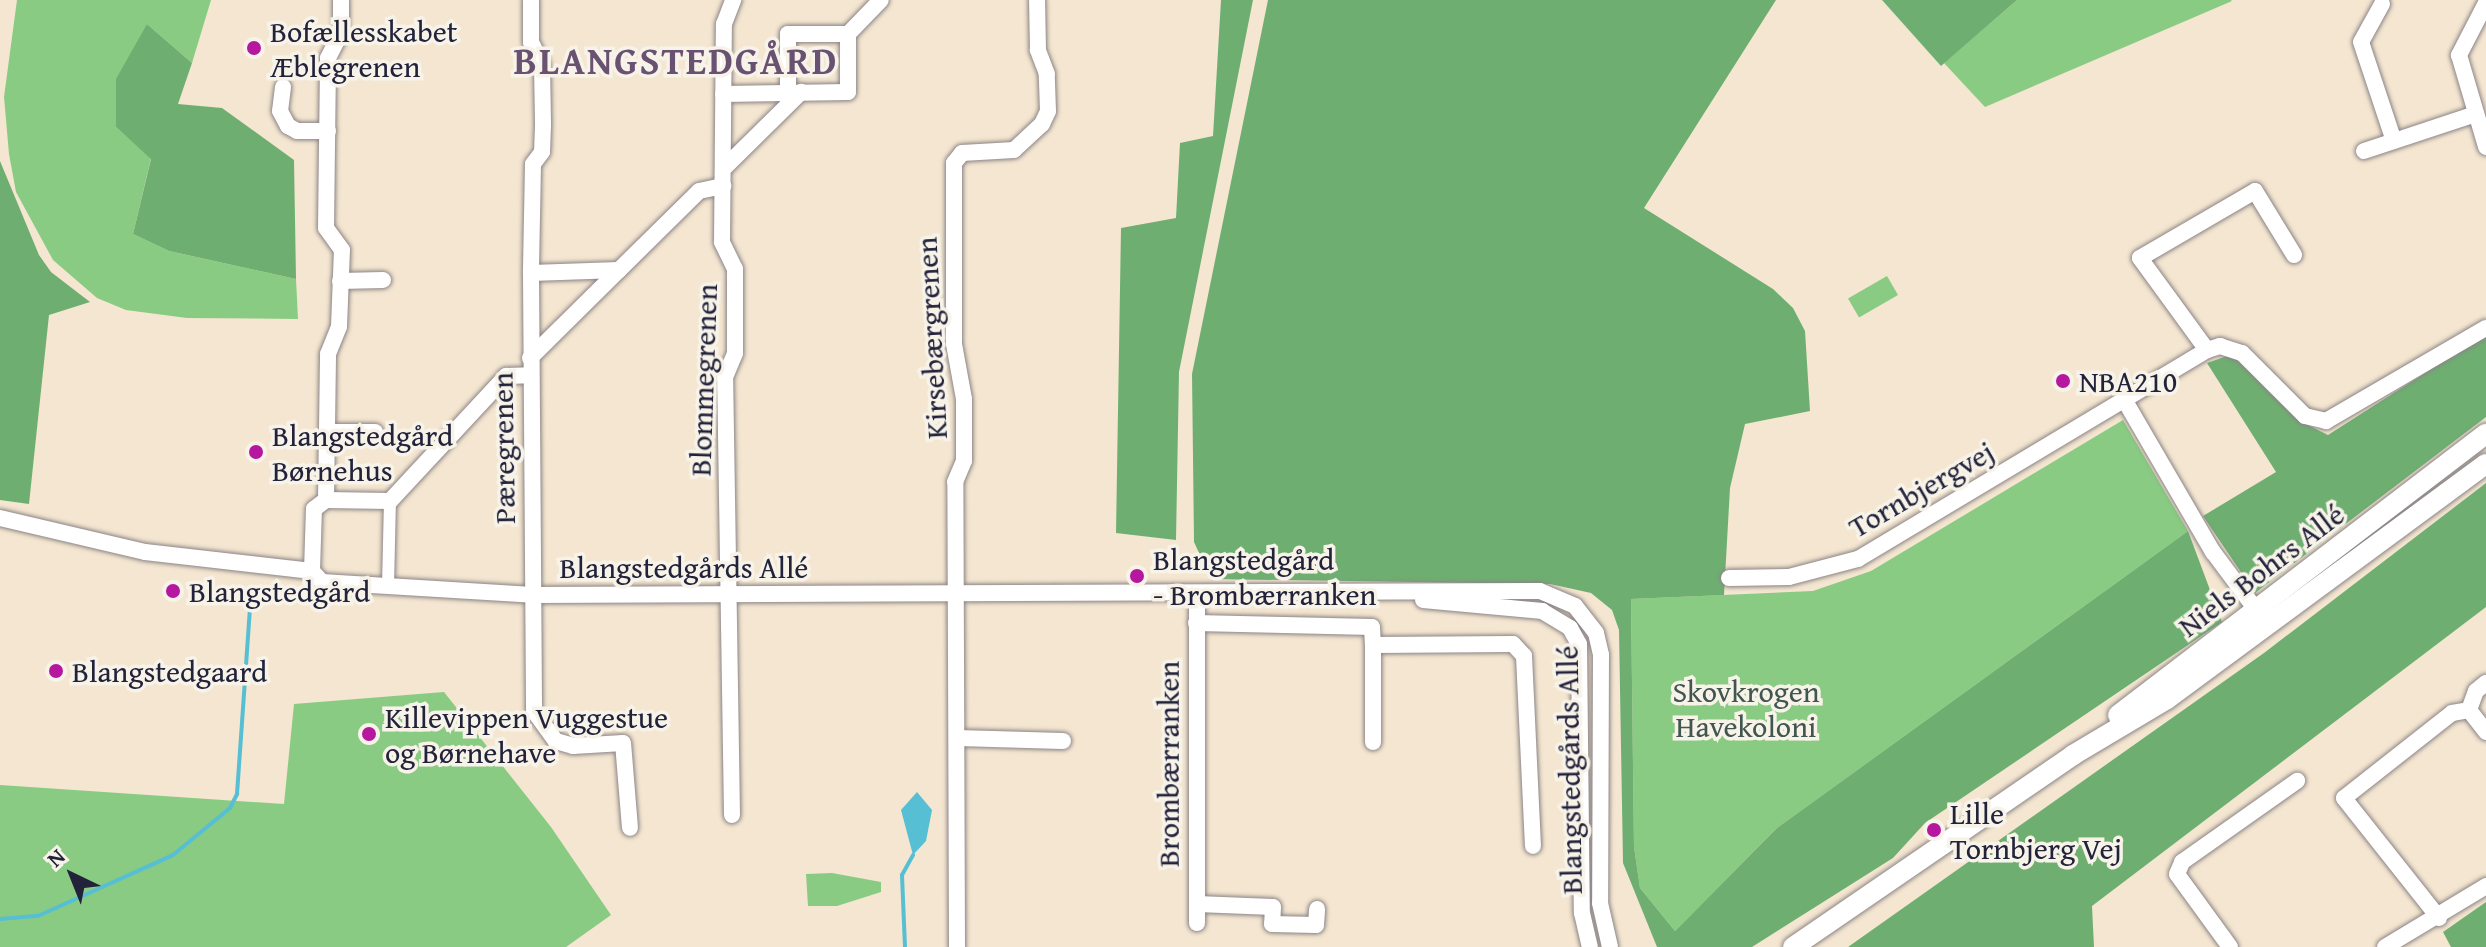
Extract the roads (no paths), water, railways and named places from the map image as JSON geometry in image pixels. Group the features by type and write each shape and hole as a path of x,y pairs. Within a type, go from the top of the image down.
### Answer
{"street":[{"path":"326,500 328,354 339,327 342,250 326,228 328,58 341,33 341,0"},
{"name":"Pæregrenen","path":"531,0 531,42 542,65 543,138 542,152 533,164 531,273 534,711 556,741 573,746 623,743 630,828"},
{"name":"Blommegrenen","path":"732,815 725,377 735,353 735,269 722,242 724,24 733,0"},
{"path":"723,94 848,92 848,34 881,0"},
{"name":"Kirsebærgrenen","path":"957,947 958,595 955,482 964,461 964,399 954,344 954,163 962,153 1014,150 1042,124 1048,111 1047,74 1038,50 1037,0"},
{"path":"2486,3 2459,55 2486,147"},
{"path":"2382,4 2361,42 2394,141"},
{"path":"723,169 795,92 788,34 848,34"},
{"path":"283,87 280,111 288,126 297,131 328,131"},
{"path":"2364,151 2476,114"},
{"path":"388,587 390,501 506,376 530,366 619,270 699,191 723,186"},
{"path":"2294,255 2255,191 2140,258 2207,350 2220,346 2242,353 2305,416 2326,421 2486,328"},
{"path":"531,273 619,270"},
{"path":"340,281 383,280"},
{"name":"Tornbjergvej","path":"1729,578 1789,577 1858,559 2207,350"},
{"path":"2125,401 2213,552 2263,619"},
{"path":"328,432 375,432"},
{"name":"Niels Bohrs Allé","path":"1793,947 1898,878 2073,755 2167,699 2486,434"},
{"path":"2457,486 2470,464 2486,451"},
{"name":"Niels Bohrs Allé","path":"2263,619 2486,464"},
{"path":"312,571 314,509 326,500 390,501"},
{"name":"Blangstedgårds Allé","path":"0,518 145,552 312,571 322,582 533,595 1540,591 1562,598 1586,617 1601,655 1600,903 1610,947"},
{"name":"Brombærranken","path":"1197,594 1197,923"},
{"name":"Blangstedgårds Allé","path":"1378,594 1542,611 1570,628 1582,664 1582,913 1590,947"},
{"name":"Brombærranken","path":"1196,623 1372,627 1373,645"},
{"path":"1373,742 1373,645 1513,644 1524,656 1533,846"},
{"path":"2469,710 2476,691 2486,683"},
{"path":"2469,710 2486,732"},
{"path":"2439,918 2344,798 2452,713 2469,710"},
{"path":"957,738 1063,741"},
{"path":"2230,947 2177,874 2182,862 2297,781"},
{"name":"Niels Bohrs Allé","path":"1817,947 1898,878"},
{"path":"2385,947 2439,918 2486,886"},
{"name":"Brombærranken","path":"1197,904 1273,907 1272,924 1316,925 1317,909"}],"water":[{"path":"917,792 932,810 926,841 913,855 901,810"}],"waterway":[{"path":"0,919 38,916 173,855 230,808 237,794 251,595"},
{"path":"905,947 902,875 913,855"}],"place":[{"name":"Bofællesskabet Æblegrenen","path":"254,48"},
{"name":"NBA210","path":"2063,381"},
{"name":"Blangstedgård Børnehus","path":"256,452"},
{"name":"Blangstedgård - Brombærranken","path":"1137,576"},
{"name":"Blangstedgård","path":"173,591"},
{"name":"Blangstedgaard","path":"56,671"},
{"name":"Killevippen Vuggestue og Børnehave","path":"369,734"},
{"name":"Lille Tornbjerg Vej","path":"1934,830"}],"district":[{"name":"BLANGSTEDGÅRD","path":"676,61"}],"park label":[{"name":"Skovkrogen Havekoloni","path":"1746,708"}]}
